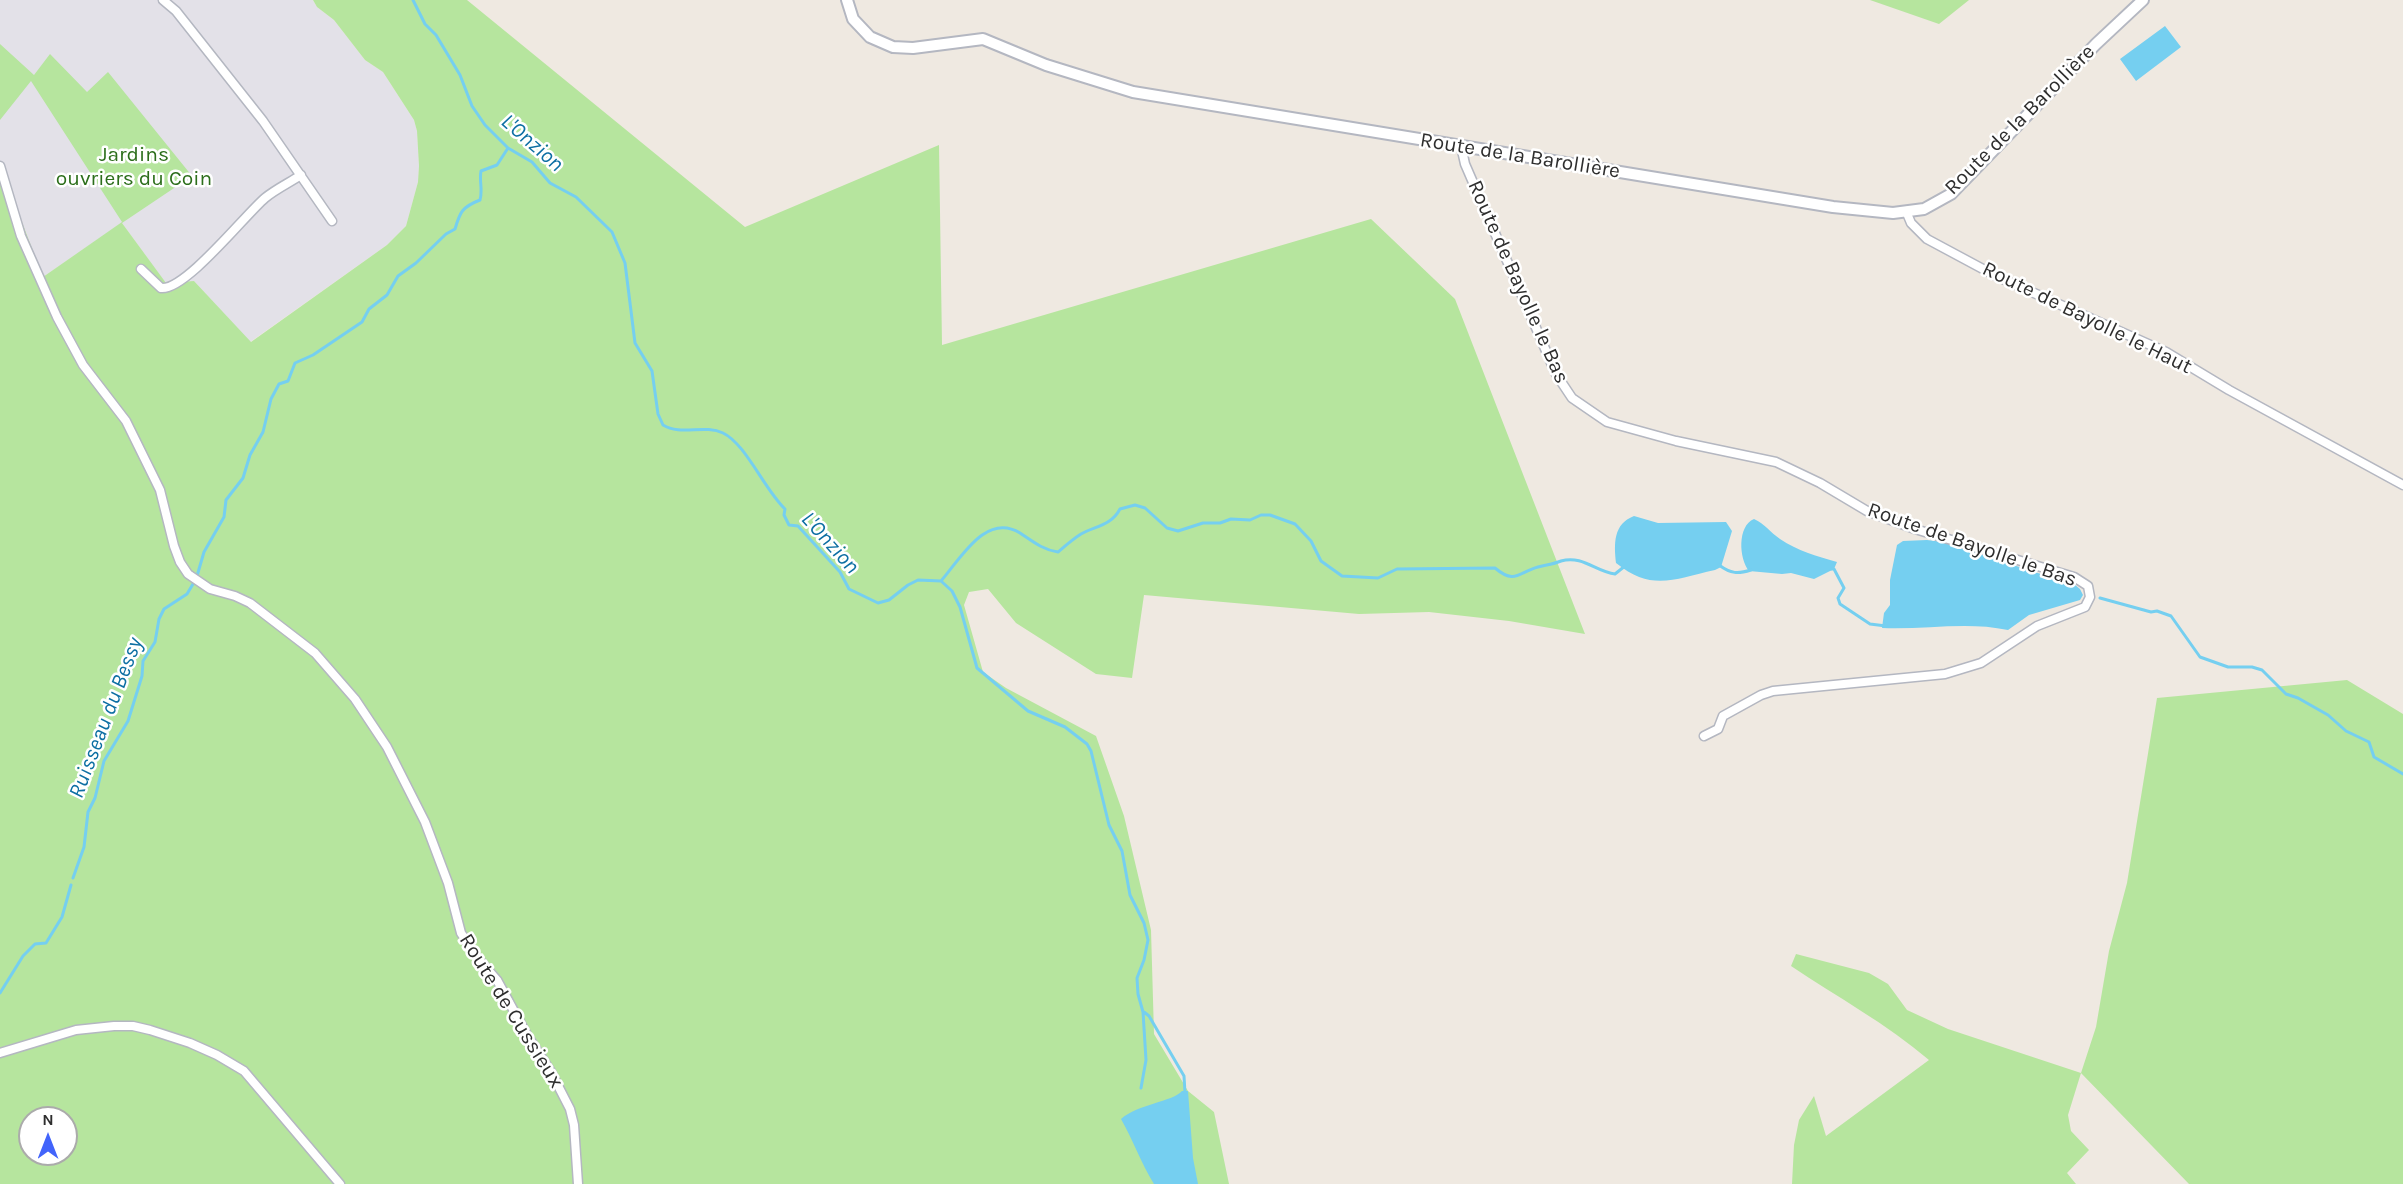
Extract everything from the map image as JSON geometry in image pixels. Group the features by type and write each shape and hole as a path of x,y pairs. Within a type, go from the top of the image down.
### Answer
{"main road":[{"name":"Route de la Barollière","path":"847,0 853,19 858,25 870,37 893,47 914,48 983,39 1046,64 1132,92 1833,207 1893,213 1924,209 1951,194 2096,44 2143,0"}],"street":[{"path":"164,0 176,11 263,121 332,221"},
{"name":"Route de Bayolle le Bas","path":"1461,146 1465,164 1534,326 1556,374 1572,398 1607,422 1676,441 1776,462 1820,483 1867,512 1915,529 2074,577 2088,586 2090,597 2085,608 2037,626 1981,663 1945,674 1761,695 1723,716 1718,729 1704,736"},
{"name":"Route de Cussieux","path":"0,166 21,236 52,307 83,365 126,421 160,490 180,562 188,574 210,589 250,603 315,652 355,699 387,747 430,833 448,883 461,933 496,980 551,1072 570,1109 574,1125 578,1184"},
{"path":"141,269 161,288 174,286 191,273 265,198 301,175"},
{"name":"Route de Bayolle le Haut","path":"1906,211 1911,223 1927,239 1996,276 2166,352 2238,396 2403,485"},
{"path":"0,1053 76,1030 114,1026 150,1030 190,1043 244,1071 340,1184"}],"shaded area":[{"path":"0,0 313,0 317,7 334,20 365,60 383,72 414,120 417,131 418,182 406,226 387,245 250,342 194,281 166,284 122,223 43,277 15,204 0,176"}],"green space":[{"name":"Jardins ouvriers du Coin","path":"313,0 467,0 745,227 939,145 942,345 1371,219 1455,299 1585,634 1509,621 1429,612 1359,614 1144,595 1132,678 1096,674 1016,623 988,589 969,592 964,605 983,672 1006,688 1096,736 1124,816 1151,930 1154,1034 1188,1091 1214,1112 1229,1184 0,1184 0,176 15,204 43,277 122,222 31,81 0,120 0,44 34,75 50,54 87,92 108,72 192,176 122,223 166,283 194,281 251,342 387,245 406,226 418,182 417,131 414,120 383,72 365,60 334,20 317,7"},
{"path":"1870,0 1969,0 1939,24"},
{"path":"2347,680 2403,714 2403,1184 2189,1184 2081,1073 2096,1027 2109,951 2127,883 2157,698"},
{"path":"1796,954 1869,973 1888,984 1907,1010 1948,1029 2081,1073 2068,1115 2071,1131 2089,1150 2067,1173 2076,1184 1792,1184 1794,1145 1799,1120 1814,1096 1826,1136 1929,1060 1879,1023 1791,966"}],"water":[{"path":"2165,26 2181,47 2136,81 2120,59"},
{"path":"1634,516 1658,523 1726,522 1732,531 1721,567 1664,581 1641,578 1629,572 1616,563 1615,542 1622,524"},
{"path":"1754,519 1794,547 1837,562 1834,569 1814,579 1791,573 1749,571 1743,559 1741,543 1745,528"},
{"path":"1903,541 1943,542 2044,575 2069,580 2080,589 2083,595 2080,600 2029,615 2008,630 1977,626 1882,628 1884,613 1890,605 1890,580 1897,545"},
{"path":"1182,1091 1188,1091 1193,1158 1198,1184 1154,1184 1121,1119 1136,1110 1171,1098"}],"waterway":[{"name":"L'Onzion","path":"413,0 425,24 436,35 460,75 472,106 485,125 508,148 532,162 550,183 576,197 612,232 625,263 635,343 652,371 658,414 663,425 677,430 716,431 731,439 785,509 784,515 789,525 798,526 840,572 849,589 878,603 889,600 918,580 941,581 952,591 960,607 977,668 1028,711 1065,727 1087,744 1091,751 1109,825 1122,851 1130,895 1144,923 1148,940 1137,978 1143,1012 1146,1060 1141,1088"},
{"name":"Ruisseau du Bessy","path":"197,576 204,552 224,517 226,500 243,478 250,455 263,432 271,399 279,384 288,381 295,363 313,355 362,322 369,309 387,295 398,276 416,263 446,234 455,229 463,211 480,200 481,171 497,165 508,148"},
{"path":"941,581 975,540 996,528 1008,528 1043,547 1058,552 1081,534 1112,519 1120,509 1135,505 1145,508 1167,528 1178,531 1203,523 1220,523 1231,519 1250,520 1261,515 1270,515 1295,524 1311,541 1321,561 1342,576 1378,578 1397,569 1495,568 1507,576 1517,576 1538,567 1569,560 1583,562 1615,574 1625,566"},
{"path":"1719,565 1735,572 1751,570"},
{"path":"1831,569 1834,569 1844,588 1838,598 1840,604 1870,624 1886,626"},
{"name":"Ruisseau du Bessy","path":"73,878 84,847 88,812 95,798 104,761 128,721 142,676 143,661 155,642 159,619 164,609 187,594 193,584"},
{"path":"2100,598 2171,616 2200,657 2228,667 2252,667 2262,670 2286,694 2328,715 2346,731 2369,742 2374,757 2403,774"},
{"name":"Ruisseau du Bessy","path":"0,993 23,956 35,944 46,943 62,917 71,885"},
{"name":"L'Onzion","path":"1144,1012 1149,1016 1184,1076 1185,1093"}]}
